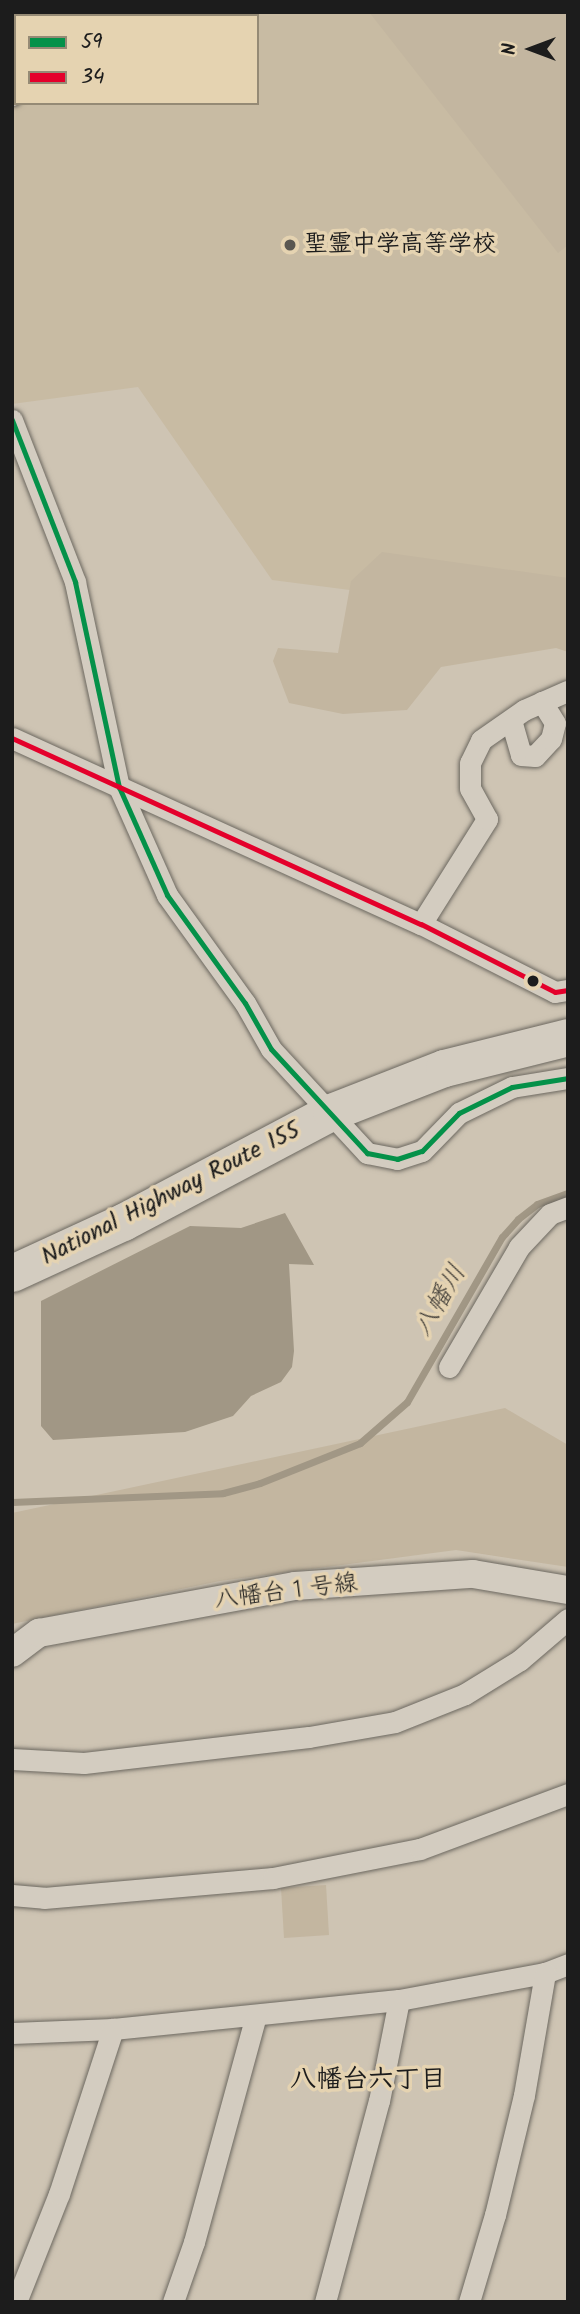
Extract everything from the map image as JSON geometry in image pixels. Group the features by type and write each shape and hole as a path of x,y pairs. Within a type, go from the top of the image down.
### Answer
{"highway":[{"name":"National Highway Route 155","path":"12,1273 123,1222 331,1112 443,1068 568,1037"}],"street":[{"path":"12,420 75,582 119,788 167,895 245,1003 271,1049 367,1153 397,1159 422,1152 459,1113 512,1087 568,1078"},
{"path":"421,924 487,819 470,788 470,763 481,740 541,702 567,691"},
{"path":"510,720 521,755 535,756 551,739 555,723 541,702"},
{"path":"12,738 421,924 555,992 568,990"},
{"path":"449,1367 519,1247 550,1214 568,1207"},
{"name":"八幡台１号線","path":"12,1653 39,1633 295,1586 473,1574 568,1590"},
{"path":"12,1759 84,1763 310,1737 396,1722 465,1693 520,1660 568,1619"},
{"path":"12,1895 44,1898 273,1878 419,1849 568,1794"},
{"path":"12,2033 113,2029 399,2000 545,1973 568,1964"},
{"path":"469,2302 495,2215 524,2095 545,1973"},
{"path":"325,2302 379,2101 399,2000"},
{"path":"173,2302 194,2242 256,2015"},
{"path":"16,2302 59,2194 113,2029"}],"shaded area":[{"name":"聖霊中学高等学校","path":"12,12 568,12 568,618 272,580 138,387 12,404"},
{"path":"369,12 568,12 568,245 558,253"},
{"path":"382,552 568,578 568,652 556,648 441,667 407,710 343,714 289,703 273,661 278,648 338,653 351,581"},
{"path":"285,1213 314,1265 289,1264 294,1351 292,1367 281,1382 251,1396 233,1416 185,1432 53,1440 41,1426 41,1301 190,1226 241,1228"},
{"path":"505,1408 568,1445 568,1567 456,1550 220,1581 12,1624 12,1513"},
{"path":"326,1885 329,1935 284,1938 281,1888"}],"waterway":[{"name":"八幡川","path":"12,1502 223,1493 260,1483 360,1443 407,1402 502,1237 518,1219 537,1204 568,1193"}],"transit line":[{"name":"59","path":"12,420 75,582 119,787 167,895 245,1003 271,1049 367,1153 397,1159 422,1151 459,1113 512,1087 568,1078"},
{"name":"34","path":"12,738 421,924 555,992 568,990"}],"place":[{"name":"聖霊中学高等学校","path":"290,245"}],"district":[{"name":"八幡台六丁目","path":"368,2081"}]}
